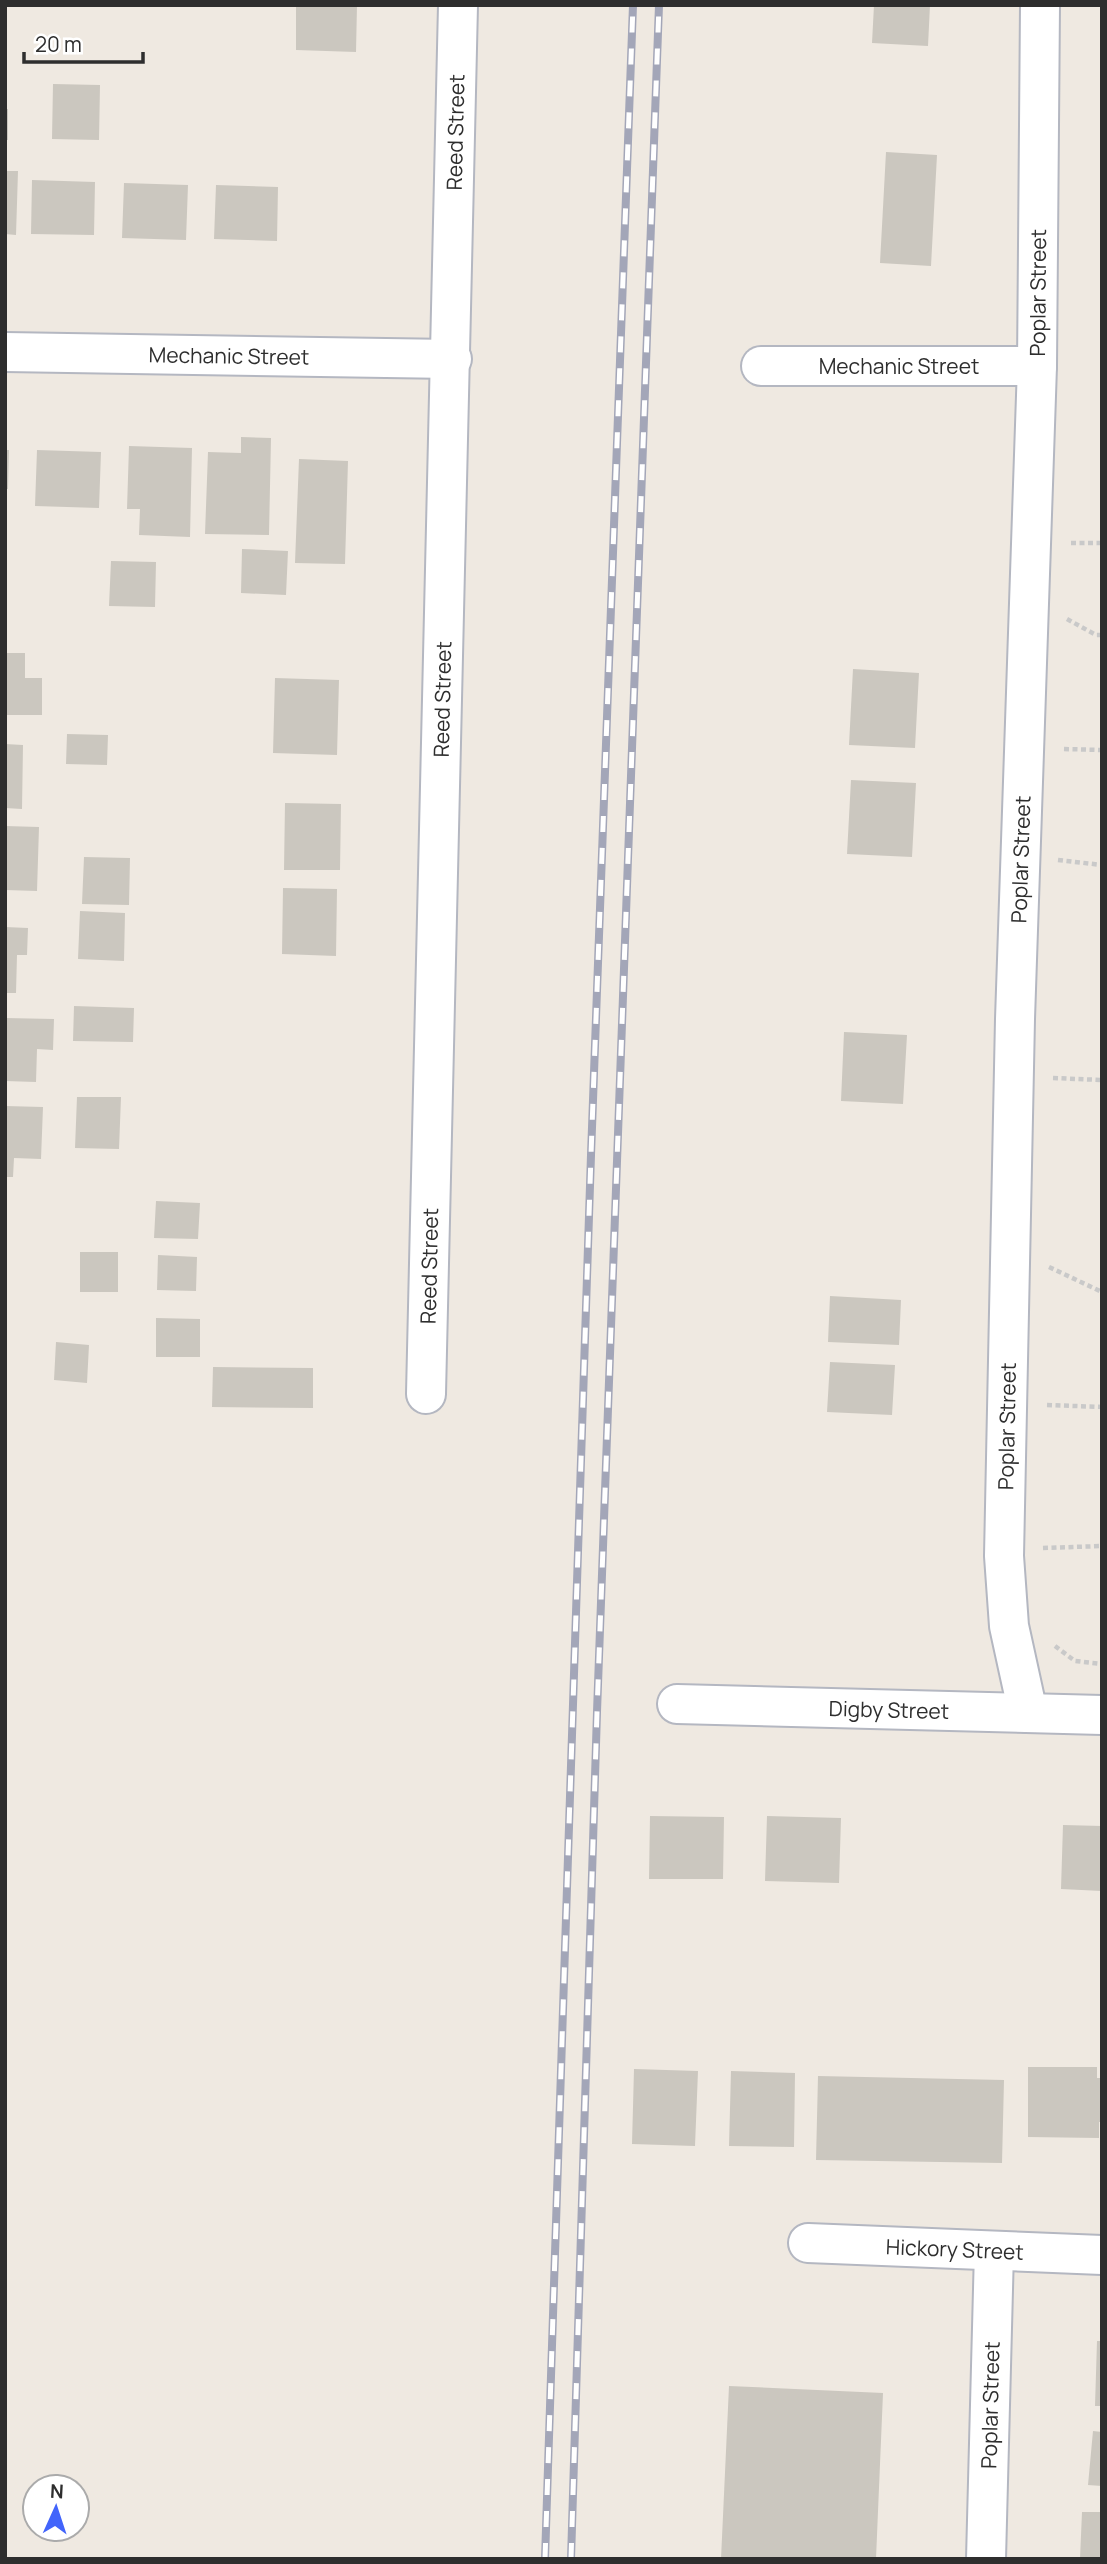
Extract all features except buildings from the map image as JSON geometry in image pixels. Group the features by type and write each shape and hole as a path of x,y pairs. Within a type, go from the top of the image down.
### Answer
{"street":[{"name":"Reed Street","path":"426,1394 452,359 458,5"},
{"name":"Poplar Street","path":"1028,1713 1009,1626 1004,1556 1014,1018 1037,366 1040,5"},
{"name":"Mechanic Street","path":"5,352 452,359"},
{"name":"Mechanic Street","path":"761,366 1037,366"},
{"name":"Digby Street","path":"677,1704 1102,1715"},
{"name":"Hickory Street","path":"808,2243 1102,2255"},
{"name":"Poplar Street","path":"986,2559 994,2251"}],"path":[{"path":"1065,543 1102,543"},
{"path":"1063,617 1096,635 1102,635"},
{"path":"1060,749 1102,750"},
{"path":"1057,860 1102,864"},
{"path":"1052,1078 1102,1080"},
{"path":"1047,1266 1102,1292"},
{"path":"1043,1405 1102,1407"},
{"path":"1039,1548 1102,1546"}],"railway":[{"path":"545,2559 591,1155 633,5"},
{"path":"571,2559 597,1712 659,5"}]}
